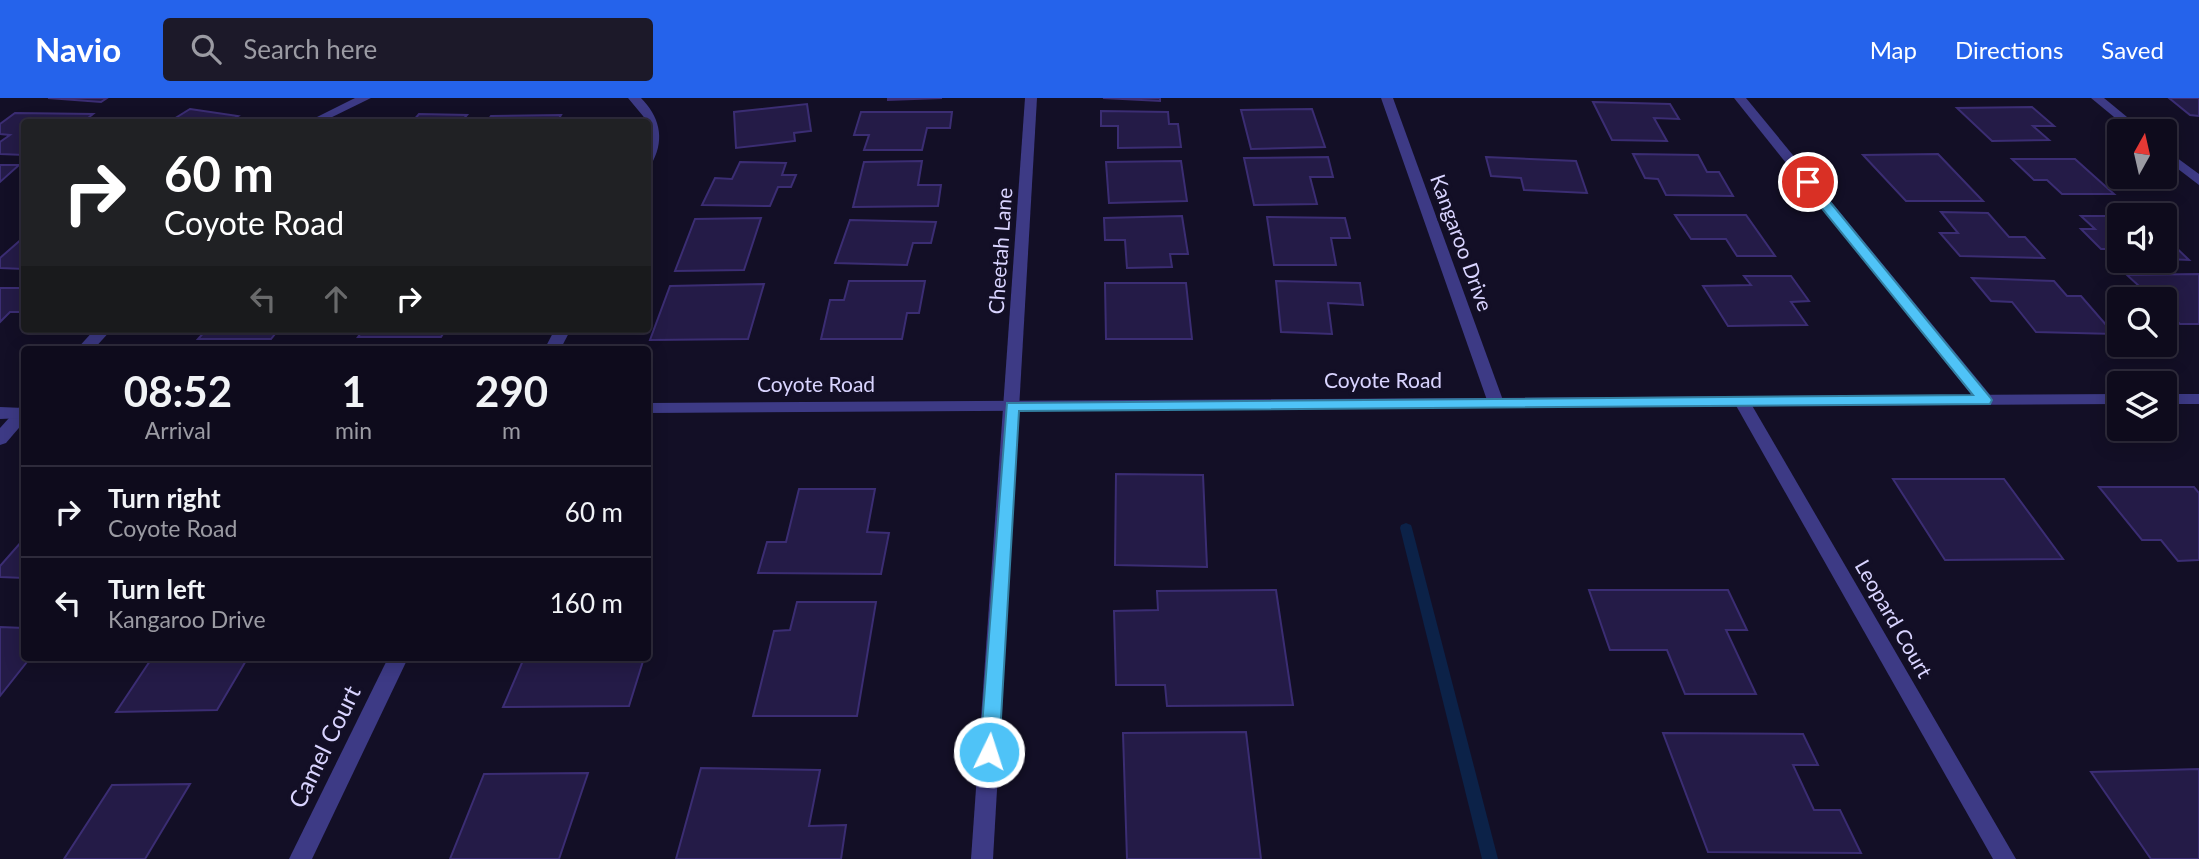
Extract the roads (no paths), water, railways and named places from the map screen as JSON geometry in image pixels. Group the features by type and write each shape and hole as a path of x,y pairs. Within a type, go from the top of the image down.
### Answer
{"street":[{"path":"320,119 365,98"},
{"path":"634,98 650,116 654,127 651,148"},
{"name":"Cheetah Lane","path":"1012,406 1031,98"},
{"name":"Kangaroo Drive","path":"1387,98 1496,403"},
{"path":"1740,98 1985,400"},
{"path":"2097,98 2123,119"},
{"path":"2177,163 2199,181"},
{"path":"88,346 100,333"},
{"name":"Coyote Road","path":"651,408 2107,399"},
{"path":"2177,399 2199,399"},
{"name":"Leopard Court","path":"1742,402 2005,859"},
{"path":"982,859 1012,406"},
{"path":"0,413 21,413"},
{"path":"0,439 21,416"},
{"name":"Camel Court","path":"300,859 397,661"}],"waterway":[{"path":"1406,528 1490,859"}]}
